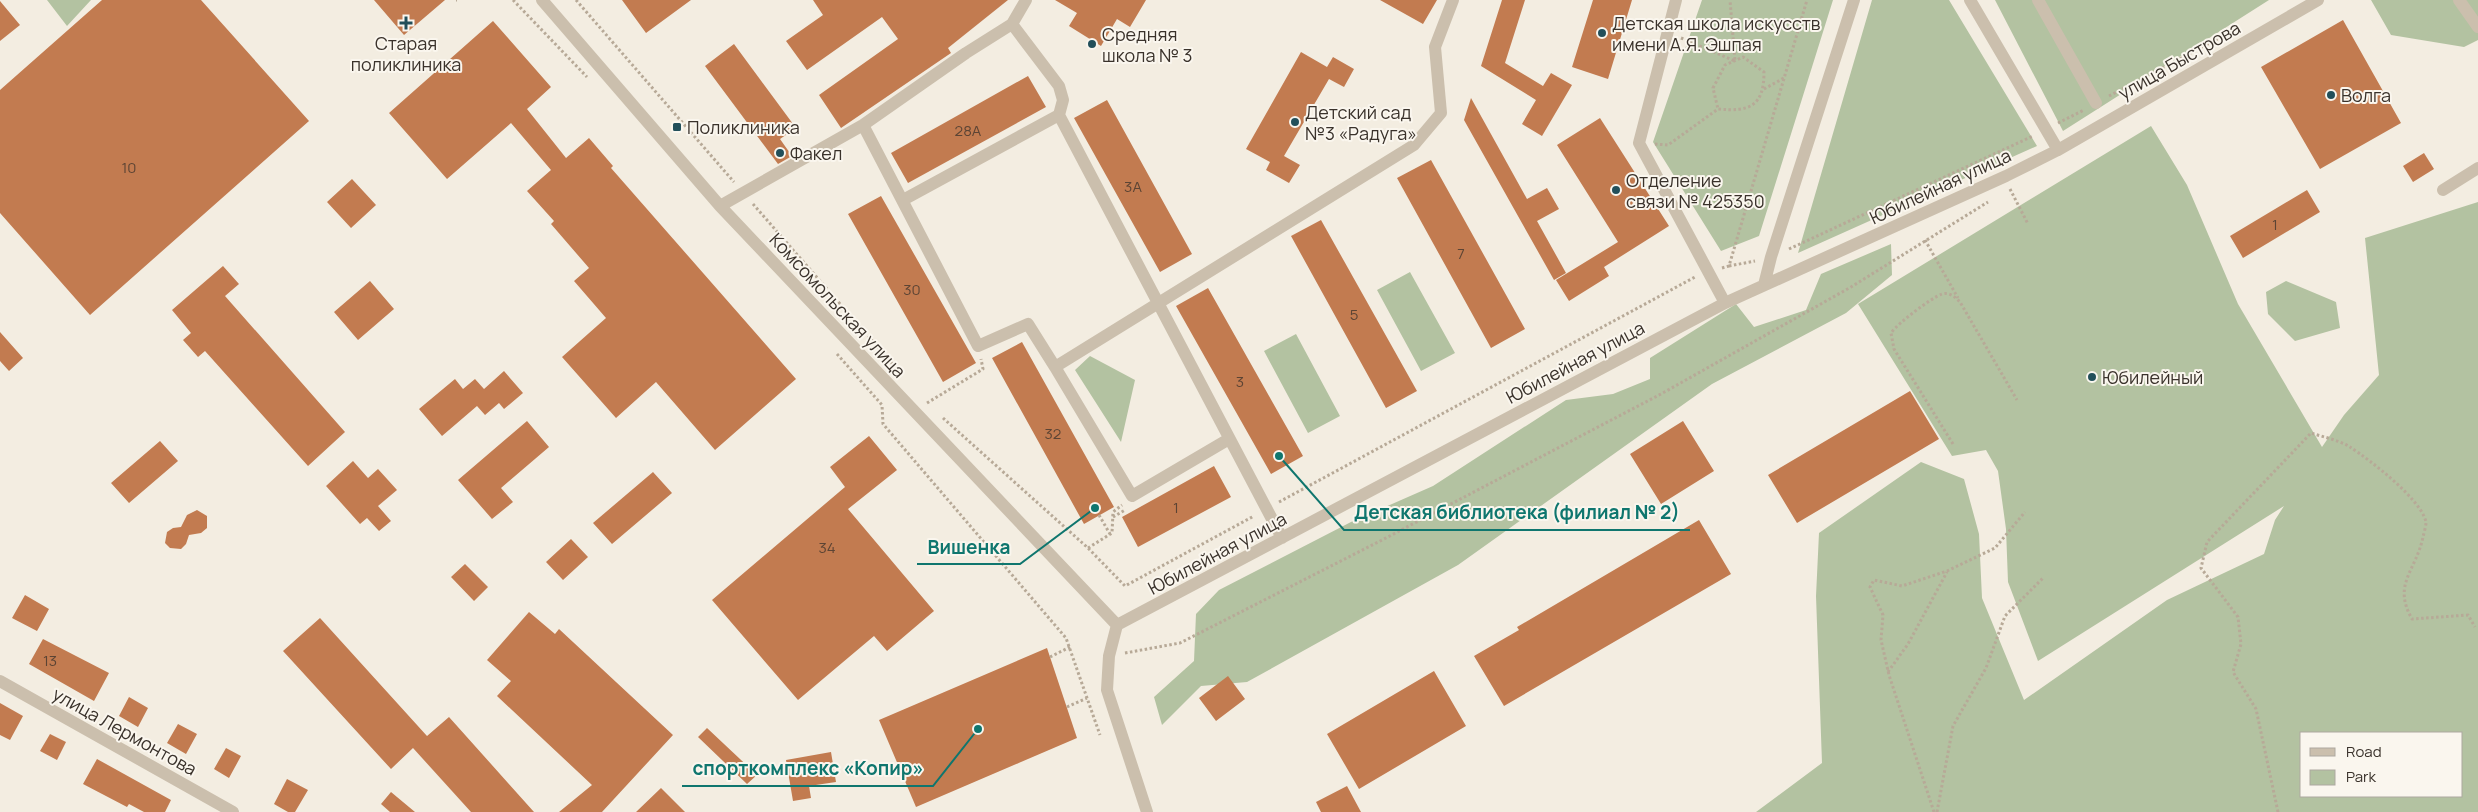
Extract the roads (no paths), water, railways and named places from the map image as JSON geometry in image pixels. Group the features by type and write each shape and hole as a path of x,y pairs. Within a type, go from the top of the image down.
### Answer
{"street":[{"name":"Комсомольская улица","path":"542,0 720,206 1118,625"},
{"path":"720,206 863,125 966,52 1012,24 1026,0"},
{"path":"1055,367 1414,145 1441,113 1435,48 1453,0"},
{"path":"1676,0 1639,143 1724,302"},
{"path":"1764,285 1771,257 1854,0"},
{"path":"1970,0 2058,150"},
{"path":"2038,0 2096,103"},
{"name":"улица Быстрова","path":"2058,150 2318,0"},
{"path":"2459,0 2478,27"},
{"path":"903,200 1058,115 1063,100 1059,86 1012,24"},
{"path":"1058,115 1282,538"},
{"path":"863,125 978,346 1028,324 1132,496 1229,439"},
{"name":"Юбилейная улица","path":"1118,625 1724,302 2006,176 2058,150"},
{"path":"2443,190 2478,168"},
{"path":"1118,625 1109,656 1107,690 1147,812"},
{"name":"улица Лермонтова","path":"0,681 232,812"}],"place":[{"name":"Старая поликлиника","path":"406,23"},
{"name":"Детская школа искусств имени А.Я. Эшпая","path":"1602,33"},
{"name":"Средняя школа № 3","path":"1092,44"},
{"name":"Волга","path":"2331,95"},
{"name":"Детский сад №3 «Радуга»","path":"1295,122"},
{"name":"Поликлиника","path":"677,127"},
{"name":"Факел","path":"780,153"},
{"name":"Отделение связи № 425350","path":"1616,190"},
{"name":"Юбилейный","path":"2092,377"},
{"name":"Детская библиотека (филиал № 2)","path":"1279,456"},
{"name":"Вишенка","path":"1095,508"},
{"name":"спорткомплекс «Копир»","path":"978,729"}]}
